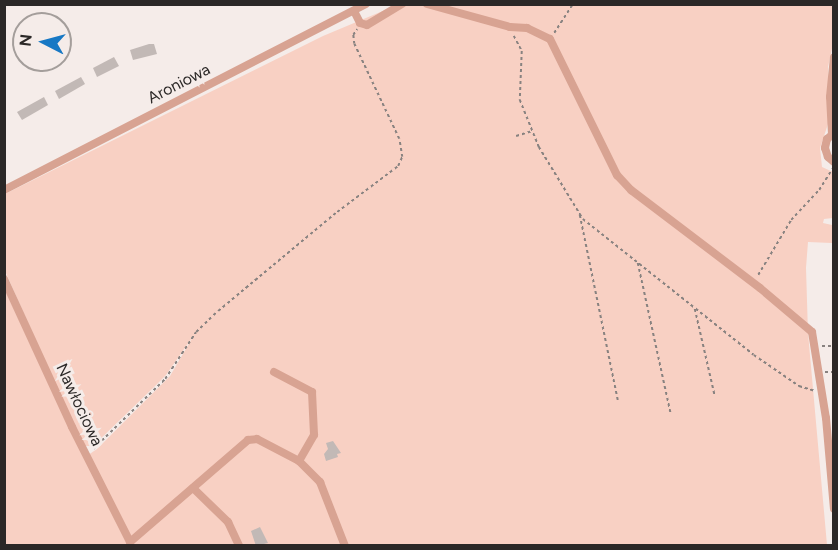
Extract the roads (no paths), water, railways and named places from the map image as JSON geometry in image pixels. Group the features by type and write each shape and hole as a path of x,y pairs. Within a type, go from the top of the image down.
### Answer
{"street":[{"name":"Aroniowa","path":"4,190 366,4"},
{"path":"354,11 360,23 372,24 402,4"},
{"path":"427,4 510,27 527,28 550,39 617,175 687,234 808,328 816,345 826,418 834,509"},
{"path":"834,57 833,134 825,148 834,164"},
{"name":"Nawłociowa","path":"4,279 84,453 130,542 193,488"},
{"path":"4,301 10,290"},
{"path":"274,372 312,392 314,435 299,461"},
{"path":"239,546 228,522 193,488 248,440 257,439 299,461 320,482 345,546"}]}
